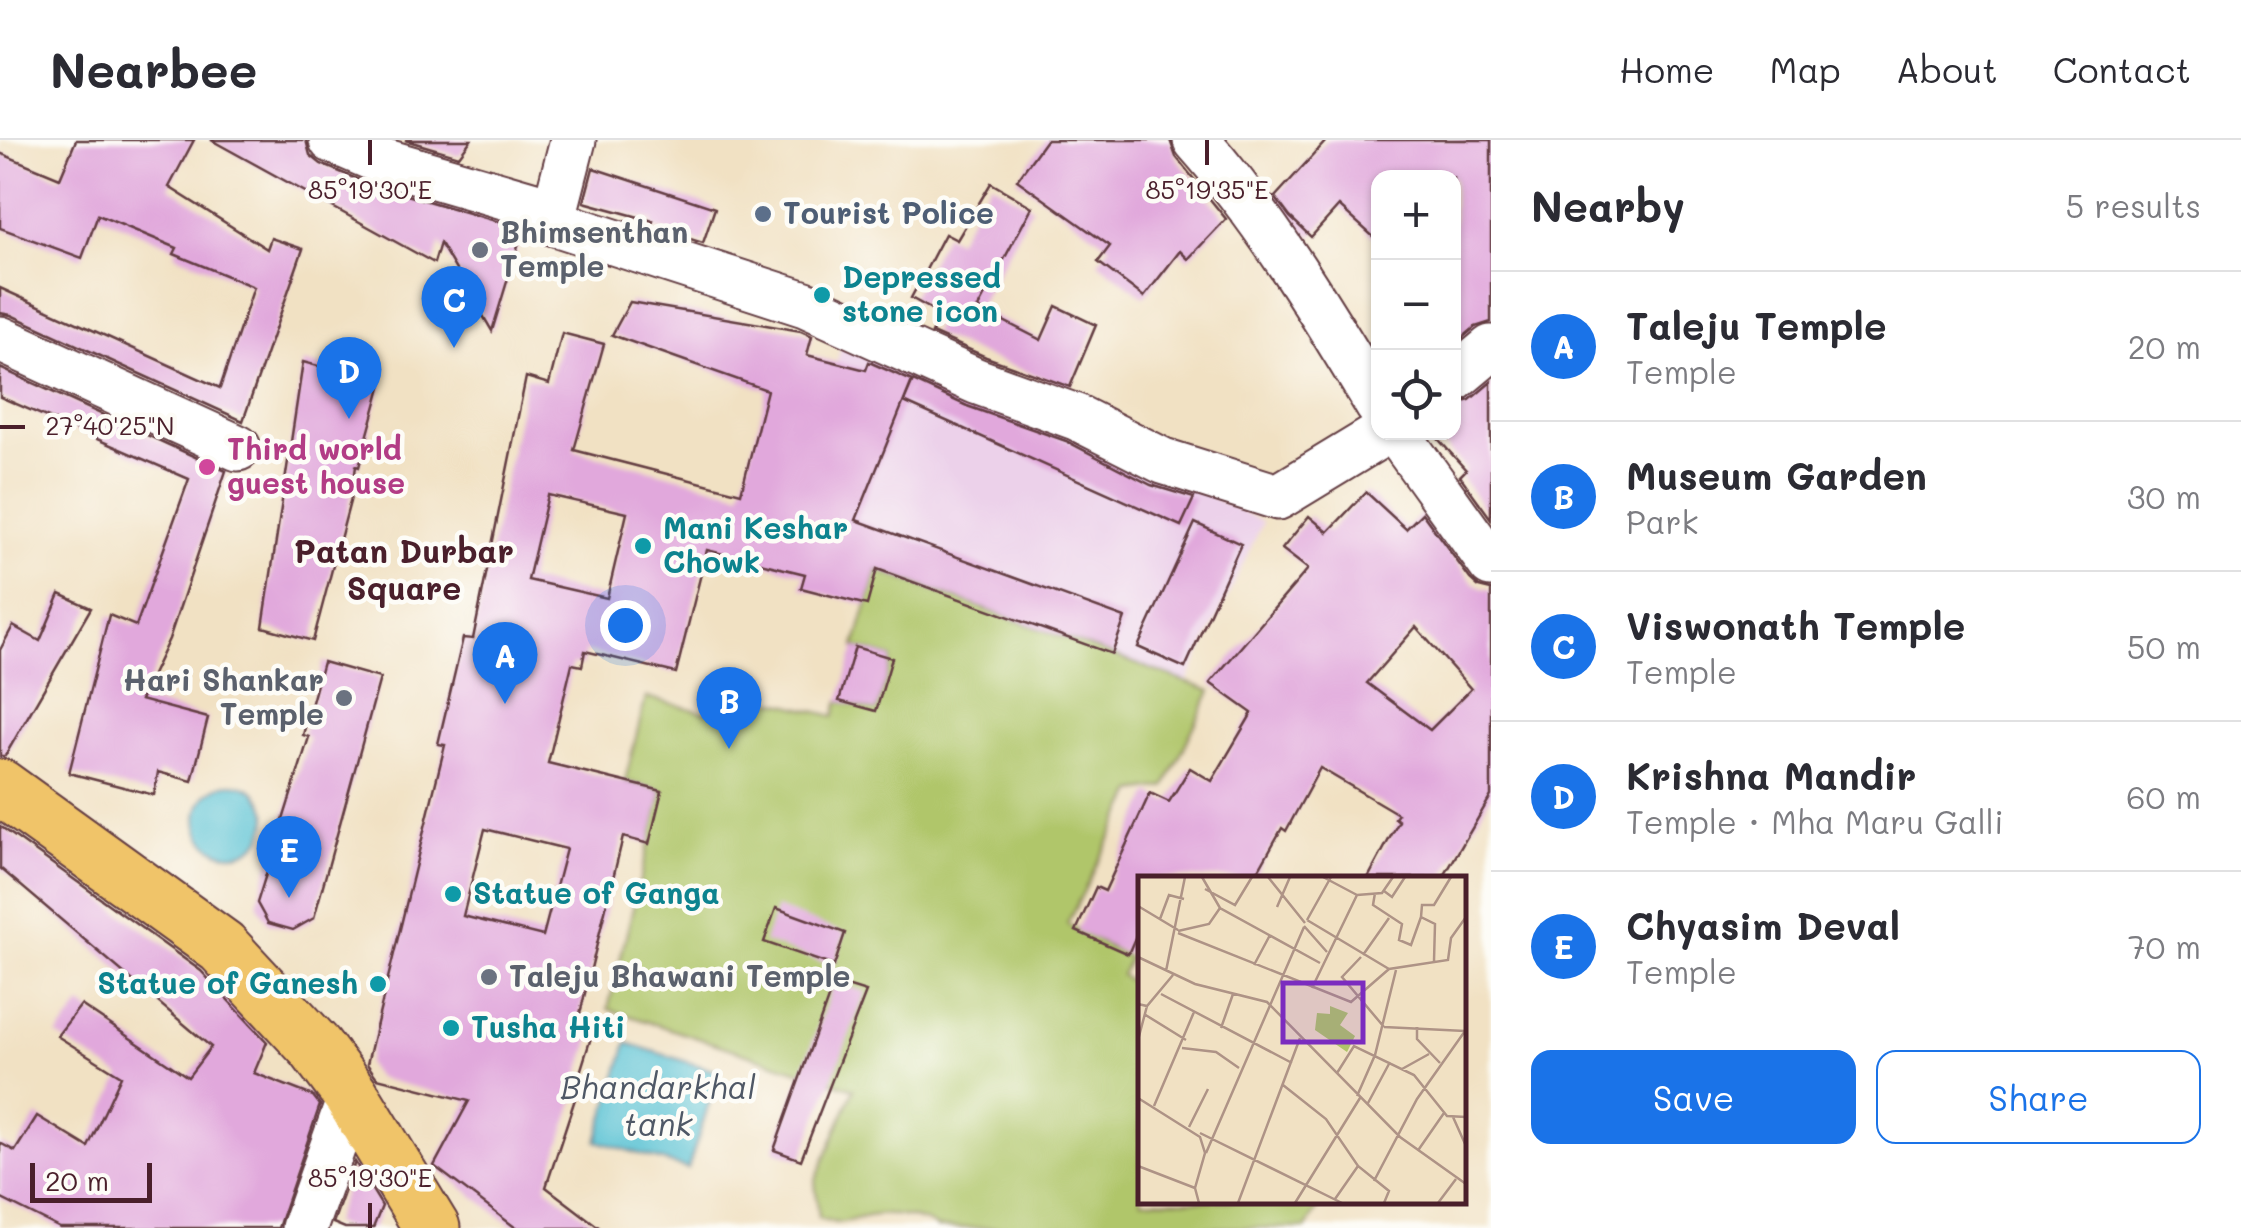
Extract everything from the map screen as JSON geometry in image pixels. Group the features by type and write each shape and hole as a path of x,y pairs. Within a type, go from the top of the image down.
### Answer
{"main road":[{"path":"0,787 222,947 315,1047 351,1095 432,1228"}],"street":[{"path":"332,140 376,159 544,208 552,222 805,304 976,381 1076,416 1163,461 1278,497 1372,440"},
{"path":"552,222 573,140"},
{"path":"1196,140 1220,167 1313,298 1371,393"},
{"path":"0,339 238,448"},
{"path":"1461,373 1491,348"},
{"path":"1402,440 1491,564"},
{"path":"304,1228 351,1095"}],"shaded area":[{"path":"844,334 1072,429 1263,522 1181,695 785,568"}],"green space":[{"path":"877,570 1211,691 1165,787 1134,792 1067,924 1129,958 1121,975 1138,987 1138,1203 1320,1203 1306,1228 937,1228 891,1215 843,1222 819,1218 815,1182 854,1089 608,1009 662,791 625,781 646,697 707,713 716,687 834,716 839,701 876,711 892,658 855,647"}],"water":[{"path":"232,784 257,794 267,819 257,844 232,854 207,844 197,819 207,794"},
{"name":"Bhandarkhal tank","path":"627,1043 719,1072 688,1169 597,1141"}],"building":[{"path":"76,140 194,140 169,187 267,249 271,238 303,249 243,421 0,313 0,288 220,388 254,287 174,254 177,248 98,215 82,258 0,228 0,153 60,178"},
{"path":"211,140 306,140 310,155 321,164 366,183 523,229 492,331 440,243 434,263"},
{"path":"405,140 471,140 459,156"},
{"path":"1046,140 1170,140 1176,157 1226,219 1188,259 1180,251 1144,297 1098,262 1110,246 1017,180"},
{"path":"1327,140 1491,140 1491,322 1475,327 1461,339 1461,170 1371,170 1371,235 1339,206 1311,237 1275,197"},
{"path":"593,168 715,208 703,243 652,227 653,221 584,202"},
{"path":"991,183 1032,207 978,308 1041,340 1056,306 1096,325 1070,387 932,333 940,314 911,298 945,234 957,240"},
{"path":"630,302 801,331 812,336 807,355 866,370 869,362 912,381 856,520 1125,618 1112,654 877,569 867,605 801,588 805,574 707,550 676,673 585,651 582,666 572,664 548,763 662,791 649,844 623,837 578,1022 594,1028 546,1187 600,1228 516,1228 434,1166 469,1101 377,1078 367,1064 445,745 438,744 463,638 473,639 526,377 549,384 562,333 604,344 574,450 741,493 767,390 612,335","holes":["548,495 627,513 607,598 528,580","485,829 566,849 543,936 463,916"]},
{"path":"303,362 382,383 359,467 356,466 313,641 263,627"},
{"path":"0,368 226,471 169,639 140,700 208,718 192,781 158,772 154,795 69,773 109,615 136,626 189,479 0,397"},
{"path":"913,381 967,406 1066,441 1151,485 1194,498 1181,526 904,402"},
{"path":"1491,382 1491,519 1460,476 1466,470 1439,440 1461,440 1461,403"},
{"path":"1366,492 1406,529 1422,513 1470,579 1491,590 1491,796 1444,876 1369,876 1399,821 1395,818 1398,814 1320,768 1286,831 1282,828 1255,876 1138,876 1138,931 1128,954 1076,931 1096,887 1105,891 1150,793 1169,802 1190,768 1212,781 1252,713 1210,683 1308,569 1282,549 1309,516 1328,532","holes":["1416,627 1471,689 1430,730 1367,683"]},
{"path":"1195,523 1241,544 1185,668 1138,647"},
{"path":"60,594 91,608 5,756 0,756 0,650 13,626 40,641"},
{"path":"855,647 892,658 876,711 839,701"},
{"path":"323,662 380,678 314,918 293,930 268,923 257,903 309,737 303,735"},
{"path":"0,826 201,971 267,1042 254,1073 313,1096 320,1105 278,1228 60,1228 0,1198 0,1143 15,1151 37,1116 88,1147 121,1076 57,1036 81,1005 188,1077 211,1047 0,868"},
{"path":"776,908 845,933 834,966 764,942"},
{"path":"834,982 866,992 801,1160 774,1150"},
{"path":"355,1162 382,1206 373,1228 345,1228 333,1223"}],"place":[{"name":"Tourist Police","path":"763,214"},
{"name":"Bhimsenthan Temple","path":"480,250"},
{"name":"Depressed stone icon","path":"822,295"},
{"name":"Viswonath Temple","path":"454,348"},
{"name":"Krishna Mandir","path":"349,419"},
{"name":"Third world guest house","path":"207,467"},
{"name":"Mani Keshar Chowk","path":"643,546"},
{"name":"Hari Shankar Temple","path":"344,698"},
{"name":"Taleju Temple","path":"505,704"},
{"name":"Museum Garden","path":"729,749"},
{"name":"Statue of Ganga","path":"453,894"},
{"name":"Chyasim Deval","path":"289,898"},
{"name":"Taleju Bhawani Temple","path":"489,977"},
{"name":"Statue of Ganesh","path":"378,984"},
{"name":"Tusha Hiti","path":"451,1028"}],"district":[{"name":"Patan Durbar Square","path":"404,570"}]}
